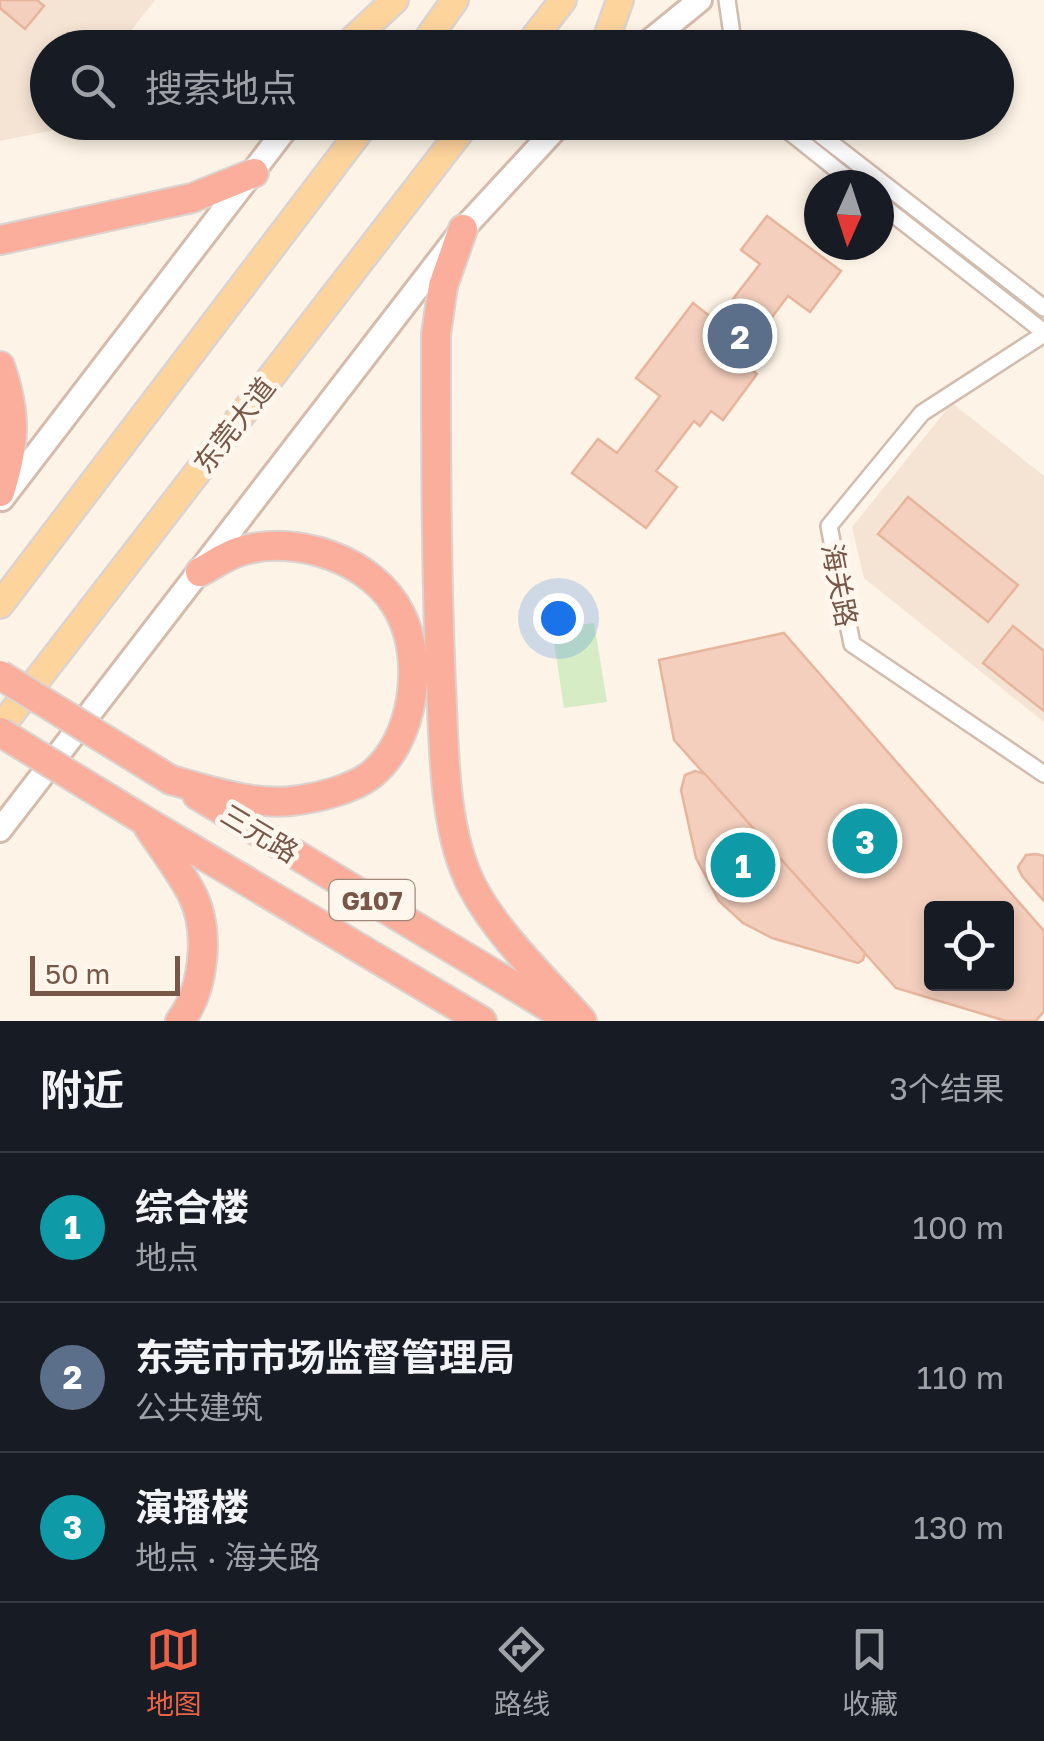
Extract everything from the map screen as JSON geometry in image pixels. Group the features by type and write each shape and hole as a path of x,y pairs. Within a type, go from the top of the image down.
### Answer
{"highway":[{"path":"0,240 192,198 254,173"},
{"path":"463,229 443,286 436,334 440,643 444,758 451,822 471,885 511,941 582,1021"},
{"path":"0,366 14,414 12,454 0,492"},
{"path":"172,780 218,794 260,800 296,801 338,790 370,776 394,748 408,714 410,646 400,611 352,564 318,550 277,546 240,551 200,572"},
{"name":"三元路","path":"0,675 573,1021"},
{"name":"三元路","path":"0,730 482,1021"},
{"path":"142,819 194,897 203,938 199,977 188,1011 180,1021"}],"main road":[{"path":"357,30 373,0"},
{"path":"364,30 395,0"},
{"path":"434,30 455,0"},
{"path":"540,30 563,0"},
{"path":"609,30 620,0"},
{"path":"663,30 700,0"},
{"path":"0,502 278,140"},
{"path":"0,605 353,140"},
{"name":"东莞大道","path":"0,730 454,140"},
{"path":"0,830 463,229 545,140"}],"street":[{"path":"727,0 731,30"},
{"path":"799,140 837,170"},
{"path":"827,140 1044,308"},
{"path":"894,215 1044,333"},
{"name":"海关路","path":"1044,333 922,413 829,526 852,644 1044,774"}],"shaded area":[{"path":"0,0 155,0 131,30 30,30 30,135 0,141"},
{"path":"952,403 1044,476 1044,722 864,578 852,527"}],"green space":[{"path":"594,623 607,702 564,708 552,629"}],"building":[{"path":"0,0 37,0 44,6 25,29 0,8"},
{"path":"767,216 804,244 804,260 826,260 841,271 810,312 788,296 750,346 757,351 746,365 757,374 723,420 711,411 700,426 694,421 656,471 677,487 646,528 572,473 598,439 617,453 660,396 636,378 693,303 716,321 760,264 741,250"},
{"path":"908,497 1018,585 988,622 878,534"},
{"path":"1013,626 1044,651 1044,711 983,663"},
{"path":"784,633 1044,931 1044,1011 1036,1021 1006,1021 896,988 674,740 659,660"},
{"path":"695,771 705,774 865,953 863,960 858,963 772,938 743,923 719,901 696,858 681,790 685,775"},
{"path":"1026,855 1044,856 1044,901 1018,867"}],"place":[{"name":"东莞市市场监督管理局","path":"740,336"},
{"name":"演播楼","path":"865,841"},
{"name":"综合楼","path":"743,865"}]}
